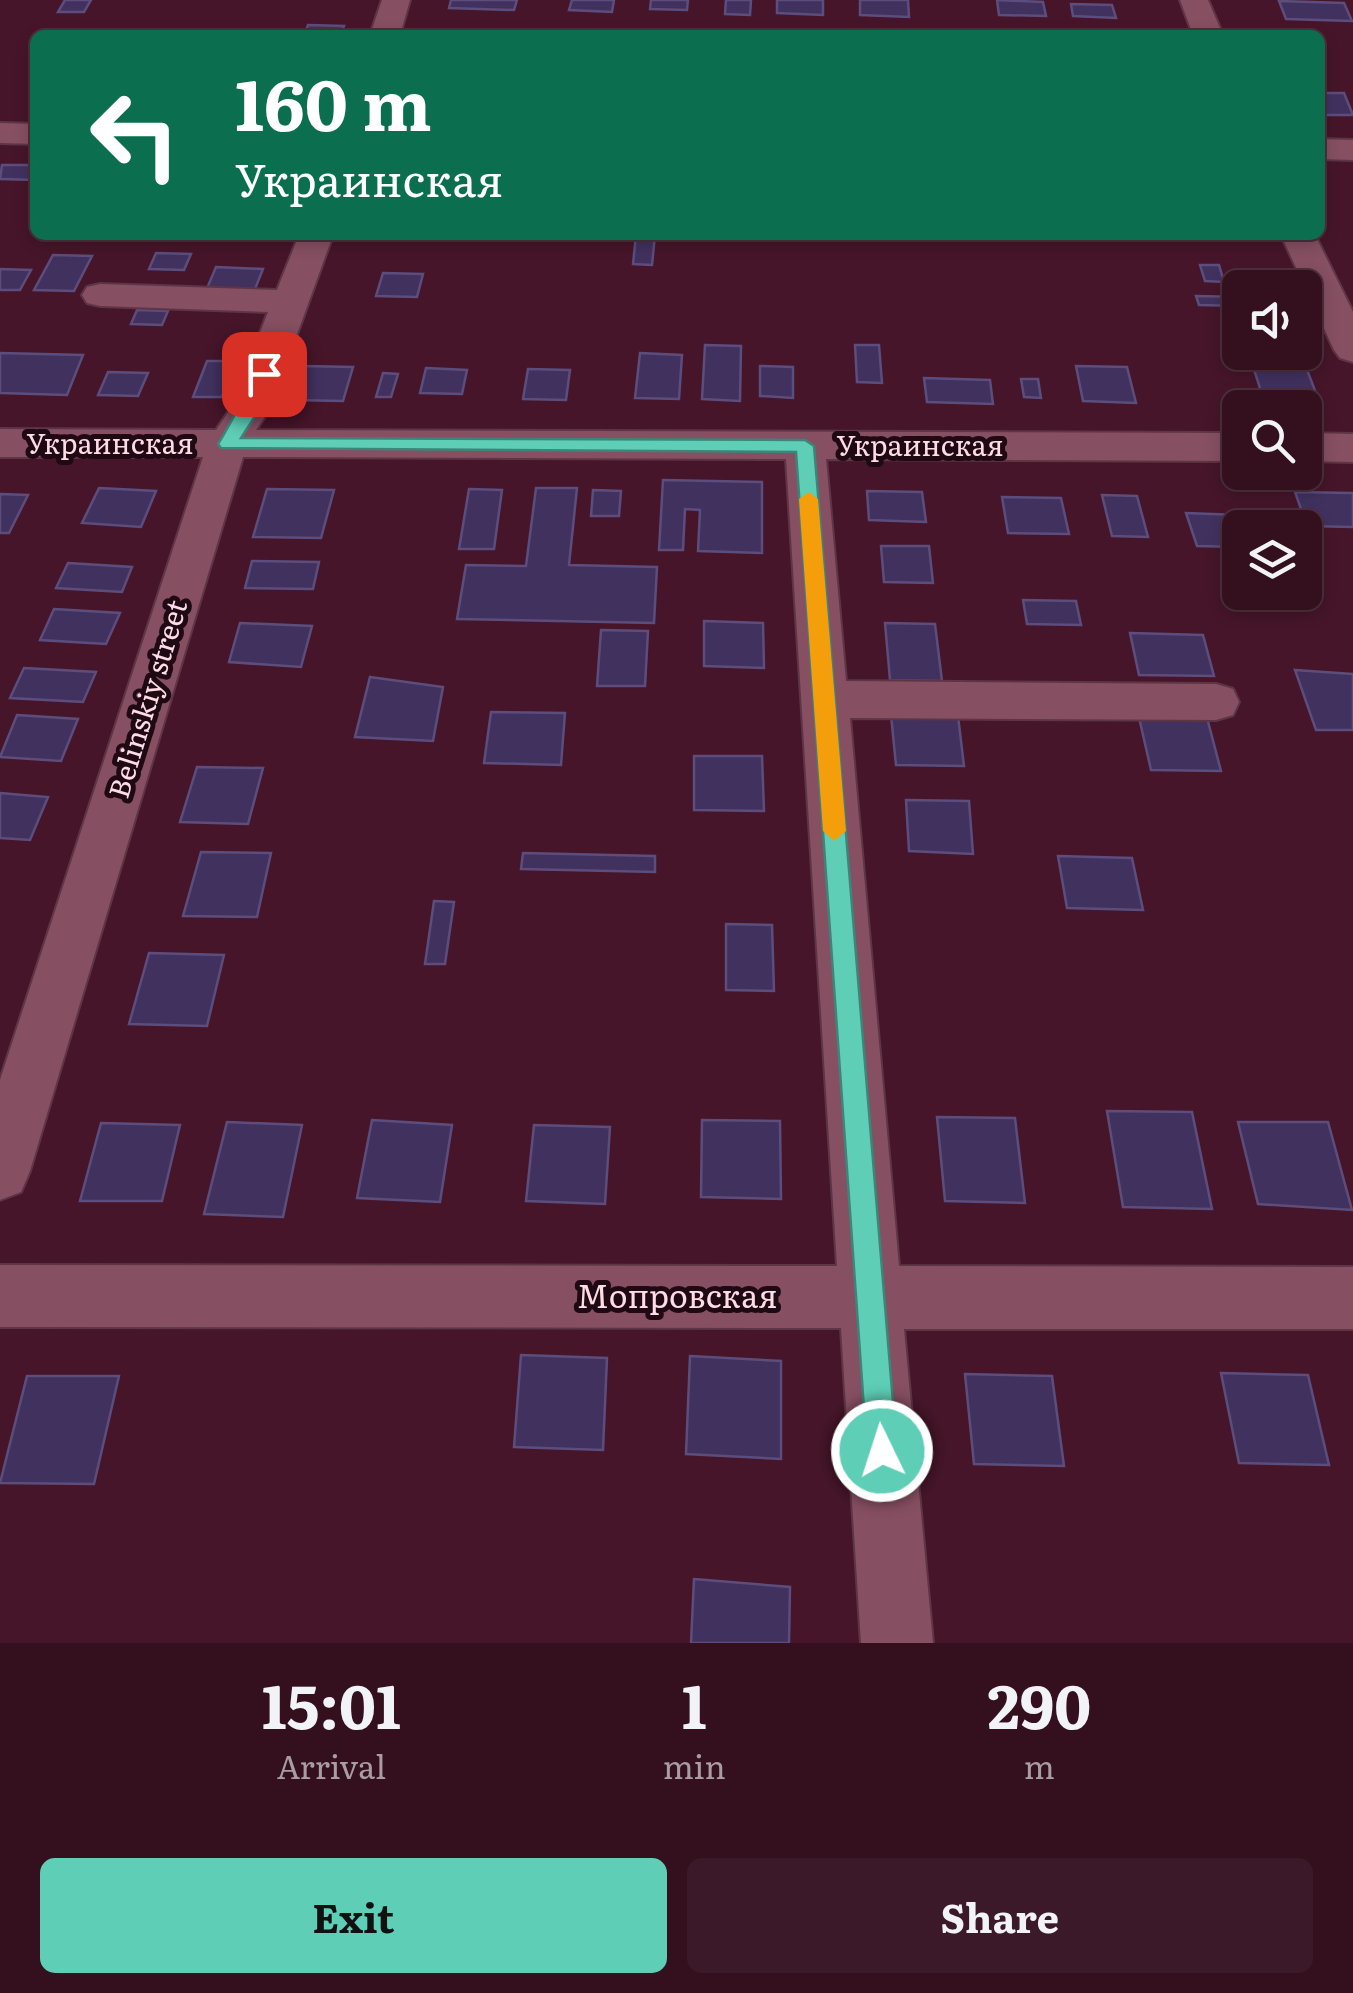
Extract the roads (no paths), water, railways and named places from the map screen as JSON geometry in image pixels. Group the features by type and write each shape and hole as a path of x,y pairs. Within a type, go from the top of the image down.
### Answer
{"street":[{"path":"387,30 396,0"},
{"path":"1194,0 1206,30"},
{"path":"0,134 30,134"},
{"path":"1325,149 1353,150"},
{"name":"Belinskiy street","path":"0,1171 227,444 250,410 314,240"},
{"path":"1300,240 1353,350"},
{"path":"100,295 291,302"},
{"name":"Украинская","path":"0,443 1222,447"},
{"path":"805,446 897,1643"},
{"path":"1322,448 1353,448"},
{"path":"824,699 1216,702"},
{"name":"Мопровская","path":"0,1296 1353,1298"}]}
